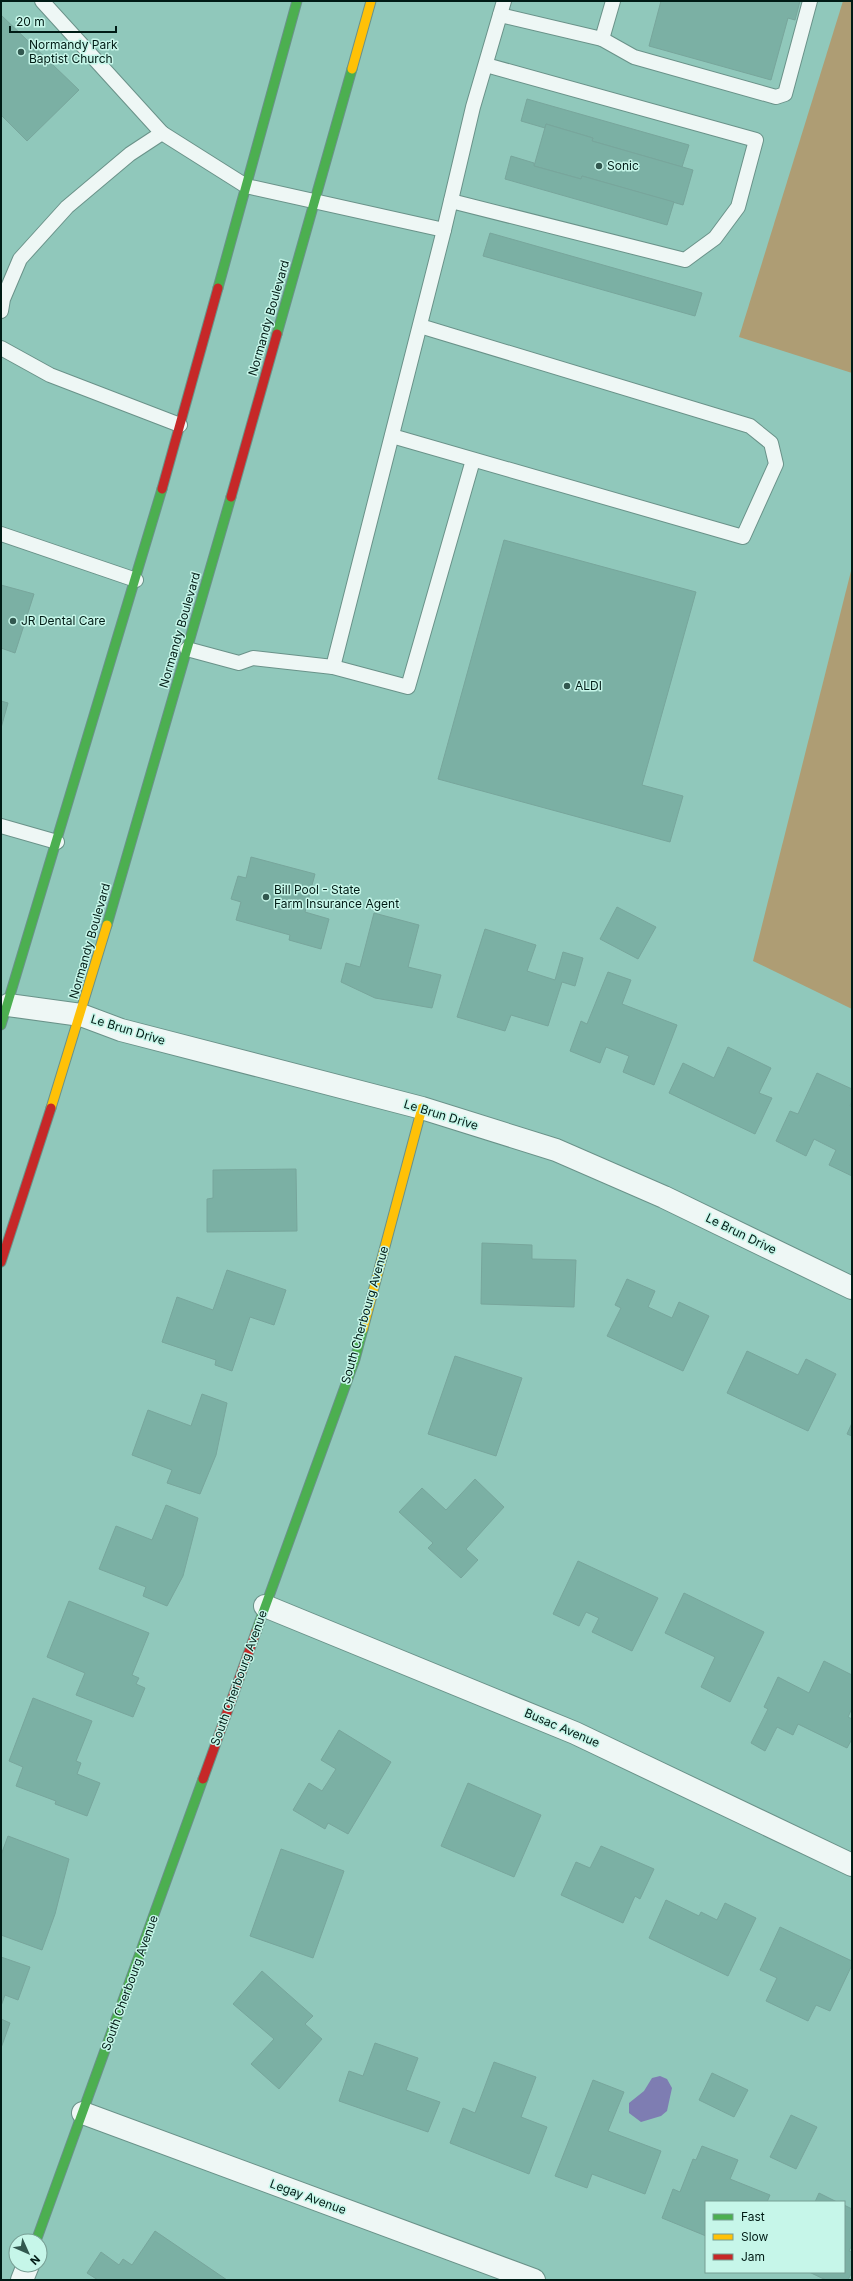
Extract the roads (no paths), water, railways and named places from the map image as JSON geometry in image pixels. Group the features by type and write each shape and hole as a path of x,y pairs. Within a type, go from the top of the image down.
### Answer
{"main road":[{"path":"1,1025 4,1004 57,842 136,580 297,1"},
{"name":"Normandy Boulevard","path":"1,1262 81,1015 187,649 371,1"},
{"name":"South Cherbourg Avenue","path":"39,2233 355,1359 422,1108"}],"street":[{"name":"Le Brun Drive","path":"4,1004 81,1015 122,1030 422,1108 556,1150 664,1197 852,1288"},
{"name":"Busac Avenue","path":"265,1606 576,1732 852,1864"},
{"name":"Legay Avenue","path":"83,2113 534,2280"}],"lane":[{"path":"42,1 162,132 246,186 444,230"},
{"path":"333,667 451,202 473,107 504,1"},
{"path":"602,39 612,1"},
{"path":"500,15 602,39 634,58 776,97 785,94 810,1"},
{"path":"451,202 686,260 715,238 738,207 756,140 486,65"},
{"path":"1,310 3,299 20,259 67,207 130,154 162,132"},
{"path":"392,436 743,537 776,464 771,444 750,426 420,326"},
{"path":"1,348 50,375 180,425"},
{"path":"187,649 239,663 253,658 333,667 408,687 473,460"},
{"path":"1,534 136,580"},
{"path":"1,826 57,842"}],"water":[{"path":"660,2076 667,2079 672,2088 667,2111 661,2116 641,2122 629,2113 629,2103 644,2091 652,2078"}],"place":[{"name":"Normandy Park Baptist Church","path":"21,52"},
{"name":"Sonic","path":"599,166"},
{"name":"JR Dental Care","path":"13,621"},
{"name":"ALDI","path":"567,686"},
{"name":"Bill Pool - State Farm Insurance Agent","path":"266,897"}]}
